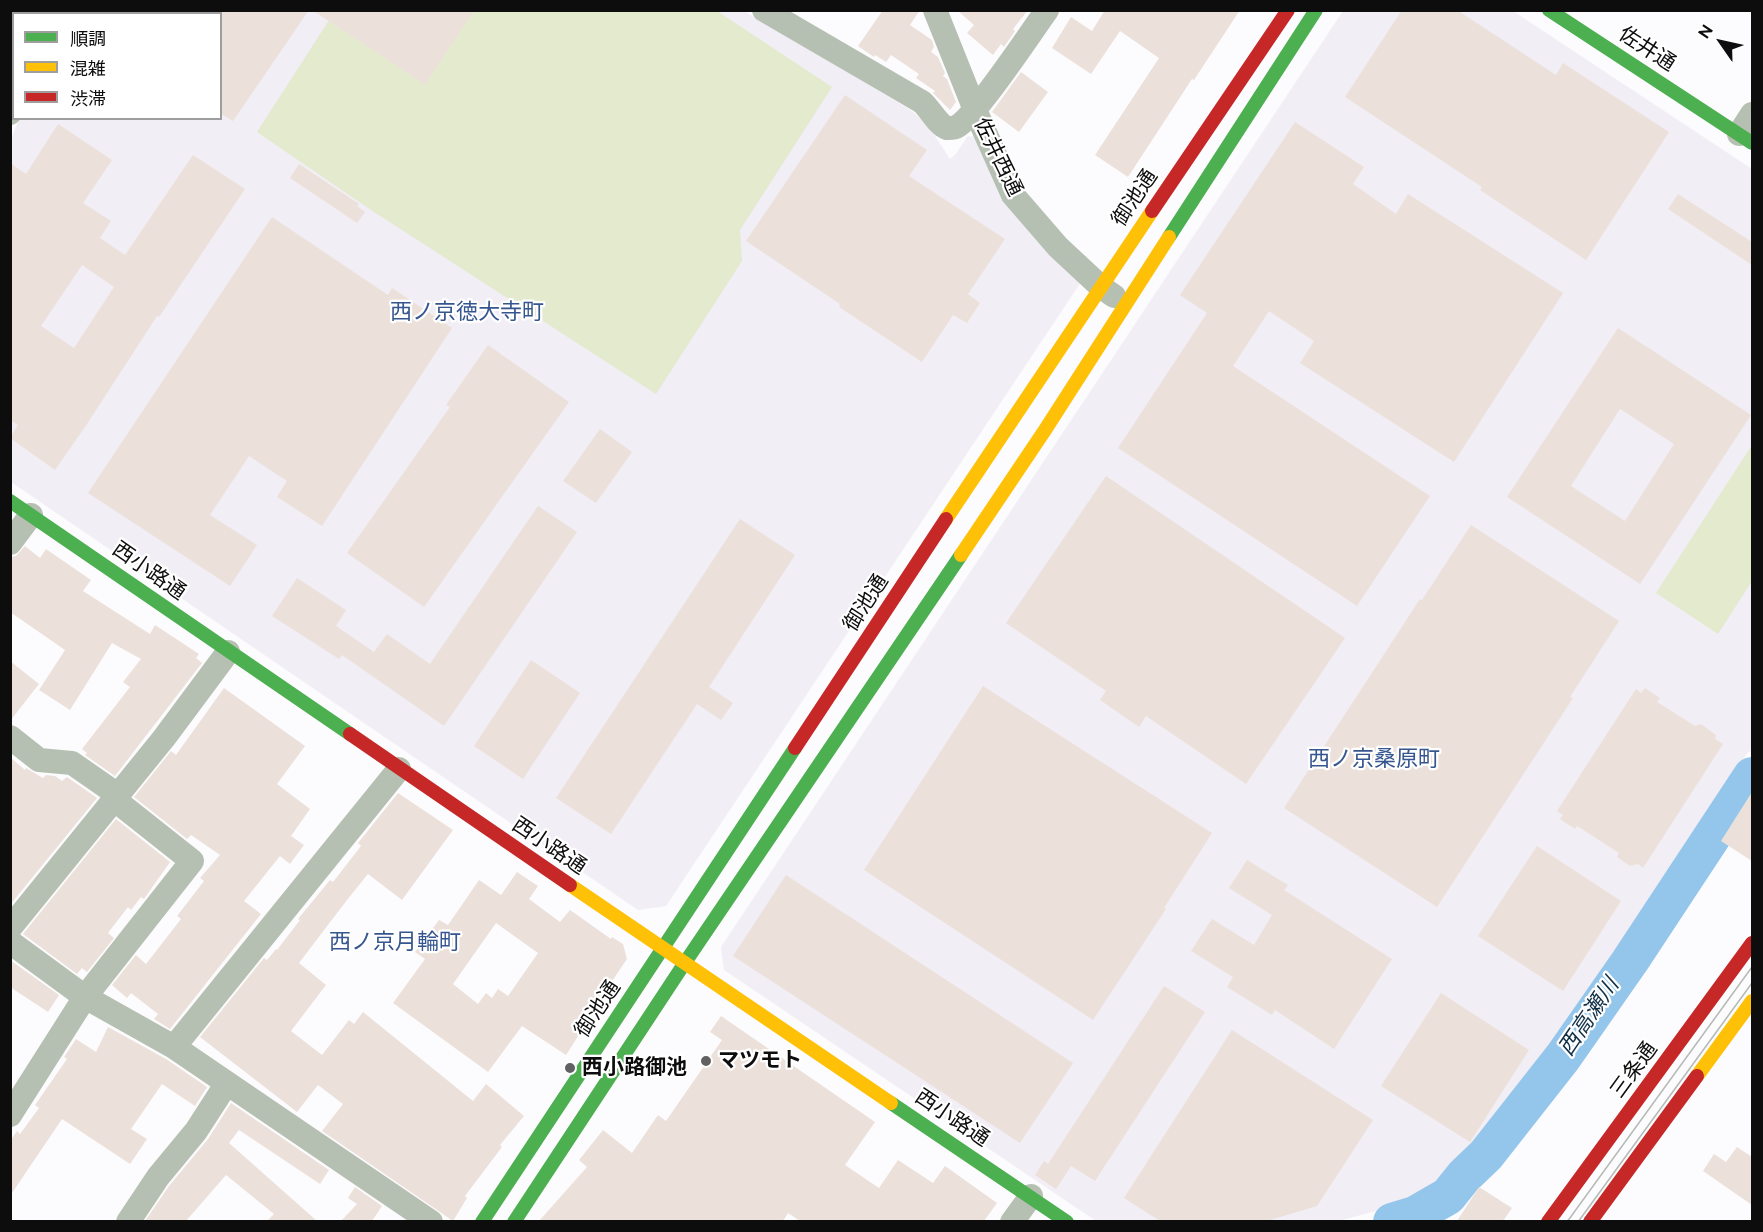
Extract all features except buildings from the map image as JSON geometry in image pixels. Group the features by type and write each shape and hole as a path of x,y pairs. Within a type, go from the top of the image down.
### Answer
{"street":[{"name":"佐井西通","path":"764,10 922,102 931,110 939,123 949,128 956,128 975,110 1013,195 1058,247 1101,287 1126,305"},
{"path":"935,10 975,110"},
{"path":"975,110 1047,10"},
{"name":"御池通","path":"483,1221 1101,287 1288,10"},
{"path":"513,1221 1045,430 1316,10"},
{"name":"佐井通","path":"1549,10 1575,17 1746,138"},
{"path":"1746,138 1752,114"},
{"name":"西小路通","path":"10,501 684,964 1067,1221"},
{"path":"10,543 31,515"},
{"path":"10,928 164,738 228,652"},
{"path":"10,737 39,760 72,763 192,861 86,997 10,1115"},
{"path":"174,1047 399,769"},
{"path":"10,942 86,997 174,1047 431,1221"},
{"name":"三条通","path":"1548,1221 1752,942"},
{"path":"1730,973 1752,988"},
{"path":"1590,1221 1752,1001"},
{"path":"128,1221 158,1177 196,1131 227,1083"},
{"path":"1012,1221 1030,1197"}],"shaded area":[{"path":"744,11 909,109 935,136 950,159 968,136 977,137 1081,282 666,906 638,910 11,482 10,142 19,120 222,120 222,12 207,12"},
{"path":"1343,11 1513,11 1752,169 1752,751 1748,752 1575,1015 1456,1167 1444,1179 1420,1195 1399,1205 1338,1221 1096,1221 724,970 721,947"}],"green space":[{"path":"335,11 717,11 832,87 740,230 742,261 656,394 371,210 257,132"},
{"path":"1752,445 1752,581 1718,634 1656,593"}],"waterway":[{"path":"10,18 12,13"},
{"name":"西高瀬川","path":"1392,1222 1415,1215 1448,1196 1464,1176 1486,1155 1563,1057 1630,961 1752,776"}],"tram line":[{"path":"1567,1222 1752,967"},
{"path":"1578,1222 1752,983"}],"traffic: fast":[{"path":"1169,237 1316,10"},
{"path":"1549,10 1752,143"},
{"path":"10,501 350,734"},
{"path":"514,1222 684,964 961,555"},
{"path":"482,1222 795,748"},
{"path":"891,1103 1067,1222"}],"traffic: slow":[{"path":"946,519 1152,211"},
{"path":"961,555 1045,430 1169,237"},
{"path":"570,885 891,1103"},
{"path":"1697,1076 1752,1001"}],"traffic: jam":[{"path":"1152,211 1288,10"},
{"path":"795,748 946,519"},
{"path":"350,734 570,885"},
{"path":"1548,1222 1752,943"},
{"path":"1590,1222 1697,1076"}],"place":[{"name":"マツモト","path":"706,1061"},
{"name":"西小路御池","path":"570,1068"}],"district":[{"name":"西ノ京徳大寺町","path":"467,312"},
{"name":"西ノ京桑原町","path":"1374,759"},
{"name":"西ノ京月輪町","path":"395,942"}]}
